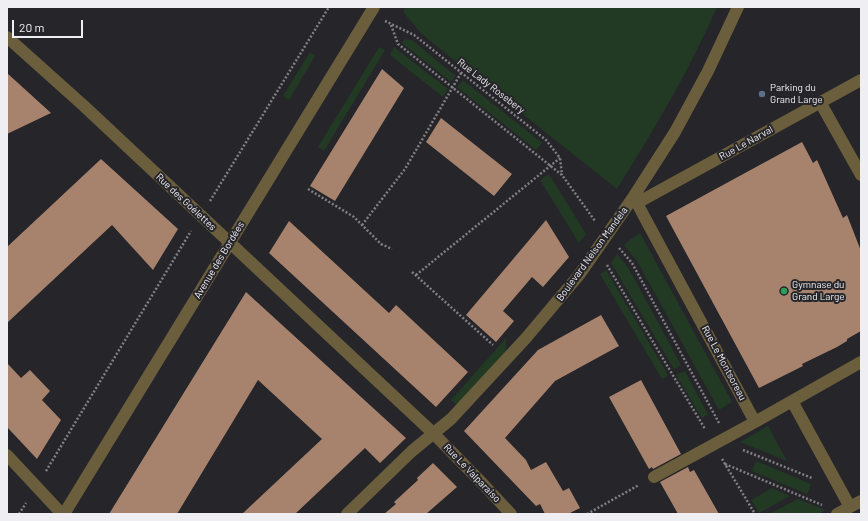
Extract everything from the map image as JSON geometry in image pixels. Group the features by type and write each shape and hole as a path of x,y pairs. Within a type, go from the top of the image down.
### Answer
{"street":[{"name":"Boulevard Nelson Mandela","path":"347,514 412,451 451,419 526,338 568,288 634,201 686,112 738,7"},
{"name":"Avenue des Bordées","path":"63,514 373,10"},
{"name":"Rue des Goélettes","path":"7,37 433,433"},
{"name":"Rue Le Narval","path":"634,201 861,80"},
{"path":"820,102 861,175"},
{"name":"Rue Le Montsoreau","path":"634,201 755,422"},
{"path":"654,477 727,438 861,362"},
{"path":"792,401 841,489 842,511 861,501"},
{"name":"Rue Le Valparaiso","path":"433,433 511,514"},
{"path":"7,455 63,514"}],"path":[{"path":"36,487 329,7"},
{"name":"Rue Lady Rosebery","path":"373,10 391,25 414,35 462,72 546,140 560,158"},
{"path":"391,25 398,44 562,175 607,236 632,263 732,447 754,454 841,489"},
{"path":"362,225 405,169 462,72"},
{"path":"416,275 560,158"},
{"path":"560,158 562,175"},
{"path":"308,189 354,217 381,244 392,249"},
{"path":"605,262 755,514"},
{"path":"412,272 493,345"},
{"path":"725,464 842,511"},
{"path":"587,514 654,477"}],"green space":[{"path":"406,7 717,7 695,54 670,100 617,189 429,40 403,12"},
{"path":"404,39 412,40 456,76 451,82 402,43"},
{"path":"379,47 385,50 324,151 318,147"},
{"path":"394,47 448,89 443,97 390,55"},
{"path":"310,52 315,56 289,100 283,96"},
{"path":"463,80 542,143 536,150 457,87"},
{"path":"549,174 586,234 579,243 540,180"},
{"path":"640,233 732,402 719,410 637,261 624,245"},
{"path":"617,254 628,267 681,365 674,369 611,263"},
{"path":"606,270 668,375 662,379 600,274"},
{"path":"506,338 506,351 457,405 451,400"},
{"path":"685,371 708,415 702,418 676,375"},
{"path":"768,426 787,461 740,442"},
{"path":"756,461 811,484 807,494 752,471"},
{"path":"772,488 790,496 759,513 751,500"},
{"path":"798,499 825,510 819,514 769,514"}],"building":[{"path":"382,69 404,88 335,201 310,186"},
{"path":"7,73 51,113 7,134"},
{"path":"441,118 512,174 494,196 426,142"},
{"name":"Gymnase du Grand Large","path":"802,142 813,163 817,160 843,218 847,215 861,251 861,331 837,347 802,364 803,366 759,388 666,216"},
{"path":"101,159 178,229 153,270 112,225 7,323 7,247"},
{"path":"546,220 569,257 543,287 532,277 503,311 514,321 496,342 466,315"},
{"path":"289,221 389,313 396,305 468,372 436,407 269,253"},
{"path":"246,292 406,438 380,463 365,448 295,514 242,514 322,439 258,380 177,514 109,514"},
{"path":"601,315 619,346 555,381 505,438 526,460 531,470 546,462 563,491 569,488 580,508 568,514 545,514 540,504 536,506 464,431 538,350"},
{"path":"7,363 21,378 30,370 50,391 42,400 61,420 37,459 7,427"},
{"path":"641,380 681,454 653,469 652,467 649,469 609,397"},
{"path":"433,463 457,487 426,514 384,514 396,504 394,502 418,480 417,478"},
{"path":"688,467 690,472 694,470 719,514 678,514 660,482"}],"place":[{"name":"Parking du Grand Large","path":"762,94"},
{"name":"Gymnase du Grand Large","path":"784,291"}]}
